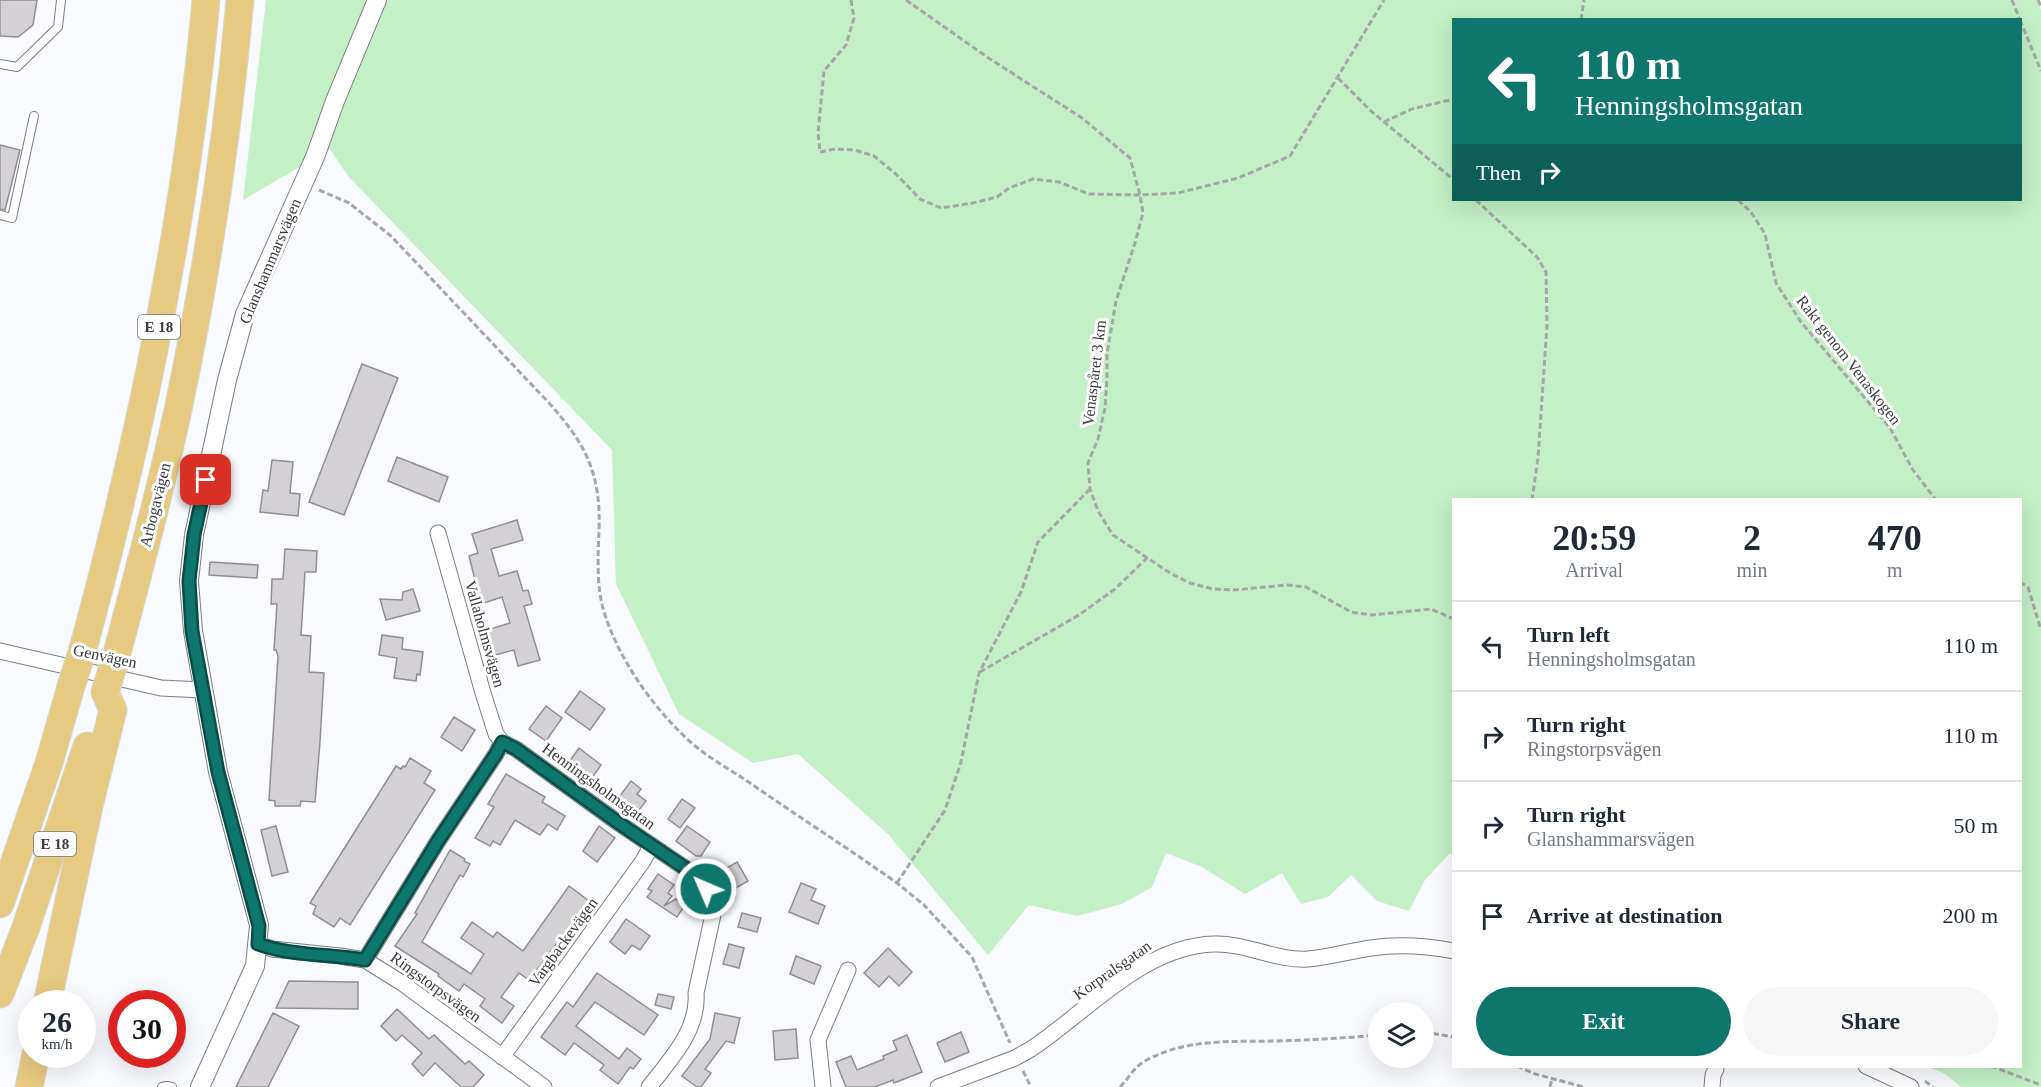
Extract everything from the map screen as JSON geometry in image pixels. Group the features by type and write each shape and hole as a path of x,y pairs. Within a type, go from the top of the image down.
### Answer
{"highway":[{"name":"Arbogavägen","path":"0,904 49,763 83,649 129,472 159,324 190,137 206,0"},
{"name":"Arbogavägen","path":"0,994 53,850 116,657 170,445 195,326 216,207 228,120 240,0"},
{"name":"E 18","path":"50,990 87,817 113,710 105,692"},
{"path":"29,1087 33,1068"}],"street":[{"name":"Glanshammarsvägen","path":"200,1087 255,966 259,926 218,772 192,631 189,581 194,535 227,380 245,314 315,157 335,101 377,0"},
{"name":"Vallaholmsvägen","path":"438,533 483,693 496,734 502,742"},
{"name":"Genvägen","path":"0,651 161,688 203,690"},
{"name":"Henningsholmsgatan","path":"502,742 516,749 685,868 706,889 713,900 714,910 696,993 694,1016 683,1041 649,1087"},
{"path":"365,960 502,742"},
{"name":"Vargbackevägen","path":"502,1057 643,861 651,846"},
{"name":"Ringstorpsvägen","path":"258,944 272,949 365,960 402,983 544,1087"},
{"name":"Korpralsgatan","path":"938,1087 1013,1052 1044,1041 1136,971 1180,949 1224,944 1279,956 1306,959 1388,946 1427,947 1452,951"},
{"path":"823,1087 818,1040 848,970"},
{"path":"1712,1087 1716,1068"},
{"path":"1870,1068 1911,1087"}],"lane":[{"path":"0,64 17,67 58,27 61,0"},
{"path":"0,214 12,218 34,116"},
{"path":"162,1087 172,1087"}],"path":[{"path":"851,0 854,18 846,45 824,71 818,133 820,152 835,149 874,156 920,199 941,208 997,197 1009,188 1033,179 1059,182 1089,194 1178,193 1238,178 1290,156 1384,0"},
{"name":"Venaspåret 3 km","path":"906,0 987,57 1082,118 1130,158 1143,213 1116,301 1107,354 1105,408 1098,439 1088,463 1090,489 1098,511 1113,535 1170,573 1190,583 1213,589 1306,586 1351,612 1372,615 1431,609 1452,618"},
{"path":"1581,18 1584,0"},
{"path":"2012,0 2019,18"},
{"path":"2038,0 2041,6"},
{"path":"2022,25 2041,71"},
{"path":"1338,78 1384,122 1452,178"},
{"path":"1384,122 1412,109 1452,99"},
{"path":"303,184 349,203 391,236 549,403 579,441 597,481 599,501 598,585 605,615 633,674 647,695 685,737 708,755 897,883 924,905 975,962 1013,1052"},
{"path":"1477,201 1537,257 1546,272 1547,325 1538,458 1532,498"},
{"name":"Rakt genom Venaskogen","path":"1739,201 1751,212 1765,234 1776,283 1801,322 1890,428 1913,470 1934,498"},
{"path":"897,883 945,810 961,762 979,673 1021,592 1038,542 1090,489"},
{"path":"979,673 1079,615 1115,589 1148,557"},
{"path":"2022,583 2028,587 2041,630"},
{"path":"1434,1034 1452,1037"},
{"path":"1120,1087 1133,1070 1146,1060 1166,1051 1192,1044 1296,1041 1368,1036"},
{"path":"1523,1068 1584,1087"},
{"path":"1996,1068 2041,1085"},
{"path":"1550,1087 1552,1078"}],"green space":[{"path":"266,0 2037,0 2041,10 2041,1087 1961,1087 1945,1074 1931,1068 2022,1068 2022,498 1452,498 1452,854 1449,854 1425,880 1409,911 1377,901 1351,875 1328,897 1301,904 1282,873 1245,894 1202,867 1166,853 1152,887 1122,904 1077,916 1029,905 988,955 889,835 798,754 753,763 679,714 616,584 612,450 348,176 330,149 243,200"}],"building":[{"path":"0,0 37,0 33,25 18,37 0,36"},
{"path":"0,145 20,150 5,210 0,209"},
{"path":"362,364 398,378 344,515 309,502"},
{"path":"397,457 448,477 439,502 388,481"},
{"path":"272,460 293,462 290,493 300,494 298,516 260,512 263,490 268,491"},
{"path":"517,520 523,540 491,549 499,576 517,571 523,591 528,590 532,604 524,606 540,660 518,666 514,650 495,655 487,630 510,623 502,597 481,604 469,556 478,553 472,534"},
{"path":"285,549 317,551 316,572 305,572 301,635 311,636 309,672 324,673 320,742 315,802 301,801 300,806 275,806 275,801 269,800 278,656 274,650 277,604 271,604 272,579 283,579"},
{"path":"210,562 258,565 257,578 209,575"},
{"path":"413,589 420,611 386,620 380,599 402,600 403,592"},
{"path":"382,635 403,638 402,649 423,652 420,675 417,674 416,681 394,678 397,658 379,655"},
{"path":"580,691 605,709 590,730 565,712"},
{"path":"546,706 562,718 546,741 529,729"},
{"path":"454,717 475,730 462,751 441,737"},
{"path":"579,748 601,765 592,778 569,762"},
{"path":"410,758 431,771 424,783 435,790 350,925 340,918 334,927 313,914 316,906 310,903 396,766 401,769 405,767"},
{"path":"506,774 545,797 542,802 565,816 557,830 548,824 540,835 515,820 500,845 493,841 490,846 475,838 494,807 488,804"},
{"path":"631,781 641,789 637,794 646,801 636,814 617,800"},
{"path":"682,799 695,808 680,828 668,819"},
{"path":"276,826 288,872 272,876 261,830"},
{"path":"599,826 615,838 597,862 583,851"},
{"path":"687,826 710,842 701,856 696,856 676,841"},
{"path":"450,850 470,864 463,877 460,875 422,942 471,974 484,954 461,938 472,922 493,937 497,932 523,951 569,886 589,901 529,980 519,973 501,997 514,1006 502,1023 480,1006 485,999 464,984 459,991 438,976 439,974 395,946 417,914 415,913"},
{"path":"737,862 748,881 731,891 720,872"},
{"path":"658,874 674,885 668,893 672,896 664,906 676,899 685,905 677,917 647,897 652,891 648,889"},
{"path":"801,883 816,889 811,900 825,906 818,924 789,912"},
{"path":"742,913 761,918 757,932 738,927"},
{"path":"626,919 650,936 640,950 632,945 625,954 610,942"},
{"path":"729,944 744,948 739,968 723,964"},
{"path":"888,948 912,972 899,986 889,976 879,987 864,973"},
{"path":"796,956 821,966 814,984 790,974"},
{"path":"597,973 658,1015 644,1035 595,1002 576,1026 619,1059 627,1048 641,1059 633,1069 630,1067 618,1084 600,1070 604,1065 574,1043 565,1055 541,1037 567,1002 573,1007"},
{"path":"289,981 358,982 358,1009 276,1008"},
{"path":"658,994 674,997 671,1009 655,1005"},
{"path":"397,1009 429,1039 434,1035 465,1064 469,1061 484,1075 473,1087 461,1087 435,1063 423,1076 412,1064 422,1053 402,1035 396,1041 381,1026"},
{"path":"273,1013 299,1026 268,1087 236,1087"},
{"path":"715,1013 740,1018 734,1043 726,1041 705,1069 711,1073 701,1087 697,1087 682,1076 710,1039"},
{"path":"796,1029 798,1058 775,1060 773,1031"},
{"path":"961,1032 969,1052 945,1062 937,1043"},
{"path":"907,1035 922,1072 894,1083 893,1080 875,1087 846,1087 836,1062 851,1056 857,1070 884,1059 883,1056 897,1050 893,1041"}],"route":[{"path":"206,480 194,535 189,581 192,631 218,772 259,926 258,944 272,949 365,960 502,742 516,749 685,868 706,889"}]}
